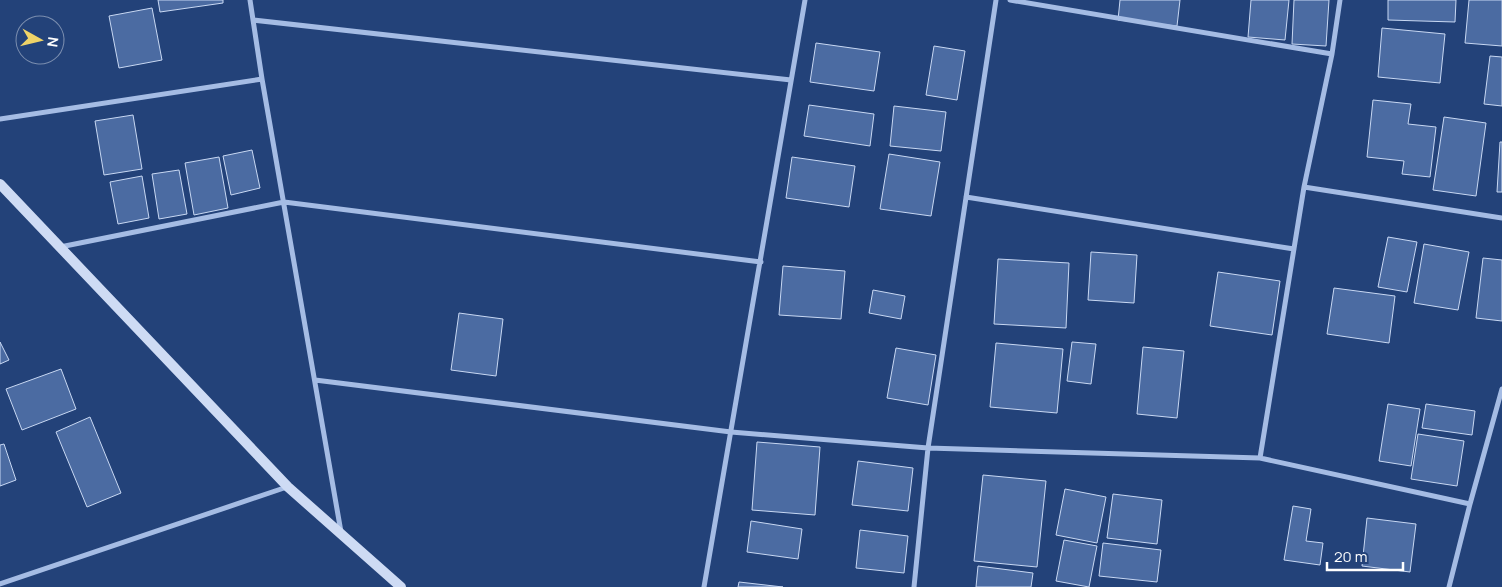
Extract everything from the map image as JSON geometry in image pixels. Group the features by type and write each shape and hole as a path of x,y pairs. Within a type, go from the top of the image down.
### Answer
{"street":[{"path":"250,0 341,534"},
{"path":"704,587 805,0"},
{"path":"914,587 928,448 996,0"},
{"path":"1010,0 1332,54"},
{"path":"1260,458 1304,187 1332,54 1340,0"},
{"path":"253,20 791,80"},
{"path":"0,119 262,79"},
{"path":"0,184 288,487 401,587"},
{"path":"1304,187 1502,218"},
{"path":"966,197 1294,249"},
{"path":"60,246 284,202 760,262"},
{"path":"314,380 731,432 928,448 1260,458 1470,504"},
{"path":"1448,587 1502,389"},
{"path":"0,584 288,487"}],"building":[{"path":"158,0 223,0 223,3 160,12"},
{"path":"1120,0 1180,0 1177,26 1118,20"},
{"path":"1251,0 1289,0 1285,40 1248,37"},
{"path":"1294,0 1329,0 1326,46 1292,44"},
{"path":"1388,0 1456,0 1455,22 1388,20"},
{"path":"1469,0 1502,0 1502,46 1465,43"},
{"path":"152,8 162,60 119,68 109,16"},
{"path":"1382,28 1445,34 1440,83 1378,77"},
{"path":"816,43 880,52 874,91 810,82"},
{"path":"934,46 965,51 957,100 926,95"},
{"path":"1490,56 1502,57 1502,106 1484,104"},
{"path":"1373,100 1411,104 1408,124 1436,127 1430,177 1402,174 1404,161 1367,157"},
{"path":"809,105 874,114 870,146 804,136"},
{"path":"894,106 946,112 941,151 890,146"},
{"path":"133,115 142,169 104,175 95,121"},
{"path":"1444,117 1486,123 1476,196 1433,190"},
{"path":"1500,142 1502,142 1502,192 1497,192"},
{"path":"252,150 260,188 231,195 223,156"},
{"path":"889,154 940,162 931,216 880,209"},
{"path":"219,157 228,208 194,215 185,163"},
{"path":"792,157 855,166 849,207 786,198"},
{"path":"179,170 187,214 159,219 152,174"},
{"path":"142,176 149,218 118,224 110,182"},
{"path":"1388,237 1417,242 1407,292 1378,287"},
{"path":"1424,244 1469,252 1458,310 1414,303"},
{"path":"1091,252 1137,255 1134,303 1088,300"},
{"path":"1483,258 1502,260 1502,321 1476,318"},
{"path":"998,259 1069,263 1066,328 994,324"},
{"path":"783,266 845,271 841,319 779,315"},
{"path":"1218,272 1280,281 1272,335 1210,326"},
{"path":"1334,288 1395,296 1389,343 1327,334"},
{"path":"873,290 905,296 901,319 869,313"},
{"path":"459,313 503,319 496,376 451,370"},
{"path":"0,342 9,360 0,364"},
{"path":"1072,342 1096,344 1091,384 1067,381"},
{"path":"996,343 1063,349 1057,413 990,407"},
{"path":"1143,347 1184,351 1177,418 1137,414"},
{"path":"896,348 936,355 928,405 887,398"},
{"path":"61,369 76,409 22,430 6,389"},
{"path":"1388,404 1420,409 1411,466 1379,461"},
{"path":"1426,404 1475,411 1472,435 1422,428"},
{"path":"90,417 121,493 87,507 56,432"},
{"path":"1418,434 1464,441 1457,486 1411,479"},
{"path":"757,442 820,447 815,515 752,510"},
{"path":"4,444 16,480 0,486 0,445"},
{"path":"858,461 913,468 908,511 852,505"},
{"path":"983,475 1046,481 1037,567 974,561"},
{"path":"1065,489 1106,497 1097,543 1056,535"},
{"path":"1113,494 1162,500 1157,544 1107,538"},
{"path":"1293,506 1311,509 1306,541 1323,543 1320,565 1284,560"},
{"path":"1367,518 1416,524 1410,572 1362,566"},
{"path":"751,521 802,529 798,559 747,552"},
{"path":"860,530 908,536 904,573 856,568"},
{"path":"1064,540 1097,546 1089,587 1056,581"},
{"path":"1103,543 1161,550 1157,582 1099,576"},
{"path":"978,566 1033,573 1031,587 976,587"},
{"path":"739,582 783,587 738,587"}]}
